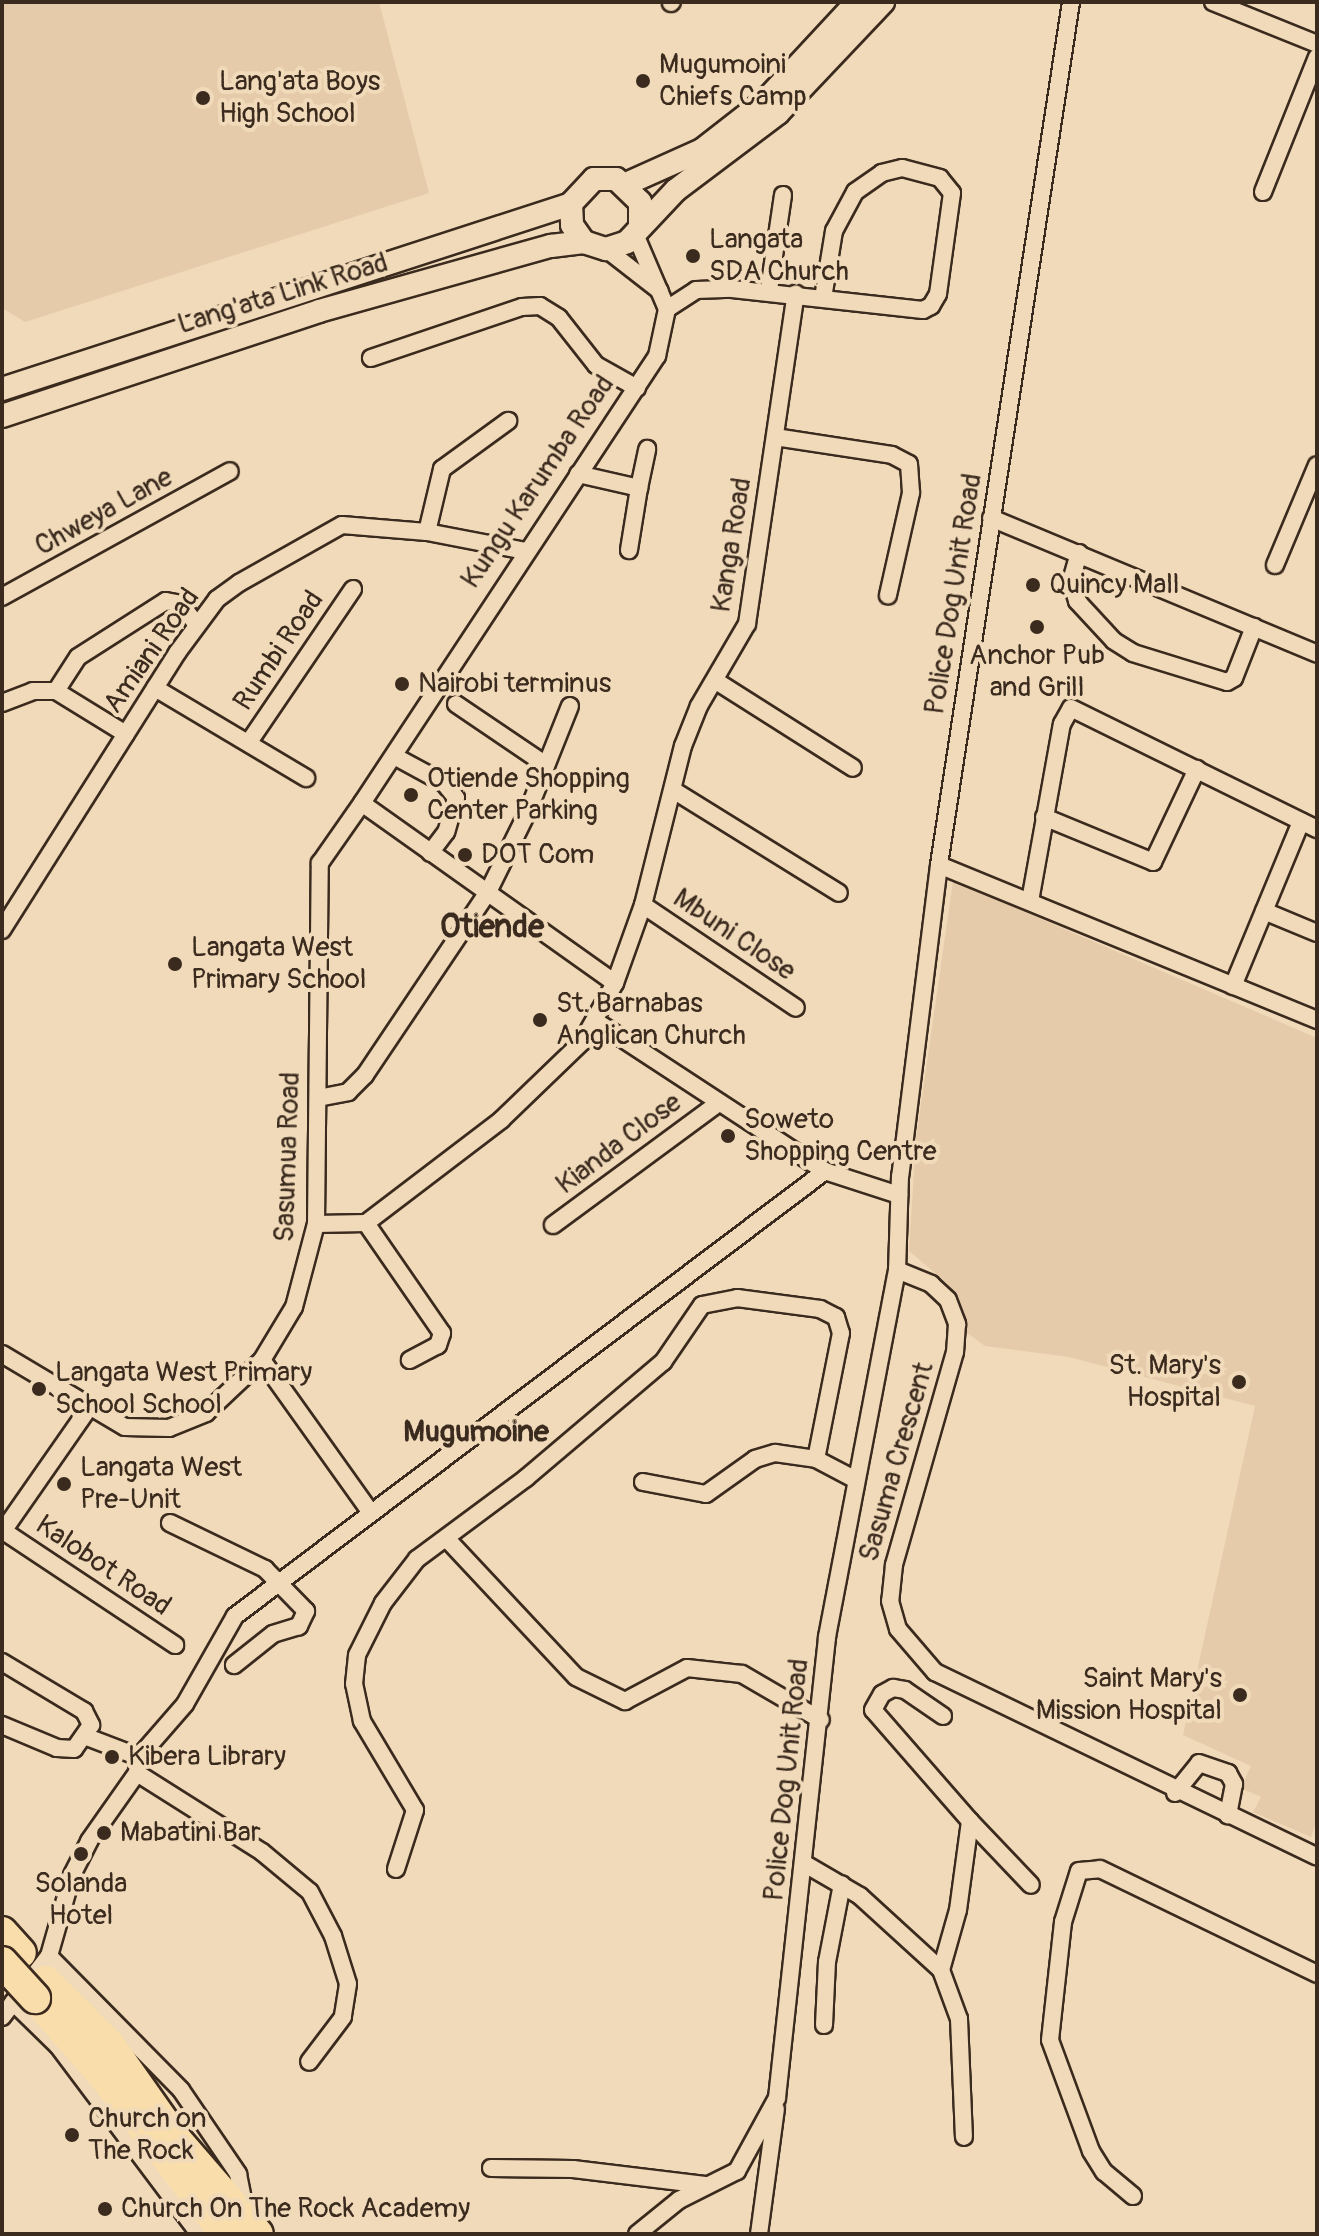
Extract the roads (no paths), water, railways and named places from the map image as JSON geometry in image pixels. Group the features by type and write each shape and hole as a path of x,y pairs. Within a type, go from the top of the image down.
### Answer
{"highway":[{"path":"24,1969 109,2044 243,2230"}],"main road":[{"path":"857,2 766,100 702,150 626,184 594,179 571,204 572,225 584,242 606,249 638,229 788,104 883,2"},
{"path":"626,184 640,202 638,229"},
{"name":"Lang'ata Link Road","path":"6,384 571,204"},
{"name":"Lang'ata Link Road","path":"2,416 319,311 521,253 584,242"}],"street":[{"name":"Police Dog Unit Road","path":"899,1195 939,865 1071,2"},
{"path":"1213,2 1317,44"},
{"path":"1263,192 1317,57"},
{"path":"638,229 667,309 696,290 769,290 823,298 923,310 935,301 952,193 940,178 902,168 866,182 848,202 834,231 823,298"},
{"path":"769,290 783,195"},
{"path":"606,249 661,292"},
{"name":"Kanga Road","path":"366,1223 535,1091 597,1022 615,983 643,905 683,746 747,624 796,294"},
{"path":"371,358 522,307 540,306 559,318 596,365 637,388"},
{"name":"Kungu Karumba Road","path":"362,803 657,356 667,309"},
{"path":"427,532 442,469 508,421"},
{"path":"775,437 892,455 909,464 911,493 888,595"},
{"path":"629,550 647,449"},
{"path":"1275,565 1317,465"},
{"name":"Chweya Lane","path":"2,597 230,471"},
{"path":"578,474 639,488"},
{"path":"1299,508 1317,516"},
{"path":"991,518 1317,654"},
{"name":"Amiani Road","path":"2,930 197,625 239,583 327,529 358,523 427,532 526,551"},
{"path":"1079,553 1071,581 1077,601 1114,641 1133,653 1227,682 1234,678 1254,627"},
{"name":"Rumbi Road","path":"249,742 353,589"},
{"path":"56,691 78,657 166,601 181,604 197,625"},
{"path":"716,681 853,768"},
{"name":"Rumbi Road","path":"155,688 306,778"},
{"path":"2,703 33,691 56,691 126,734"},
{"path":"456,704 546,765"},
{"path":"318,1098 348,1092 365,1075 488,892 570,706"},
{"path":"1030,901 1062,724 1071,708 1317,829"},
{"path":"394,756 444,783 456,798 446,832 430,853"},
{"path":"1044,817 1153,862 1197,769"},
{"path":"673,790 839,893"},
{"path":"362,803 615,983"},
{"name":"Sasumua Road","path":"2,1354 88,1409 125,1427 169,1428 206,1413 262,1360 294,1307 316,1224 316,888 320,863 362,803"},
{"path":"1233,986 1301,822"},
{"path":"939,865 1317,1020"},
{"name":"Mbuni Close","path":"643,905 796,1008"},
{"path":"1264,911 1317,933"},
{"path":"597,1022 717,1104 825,1171 899,1195 897,1270"},
{"name":"Kianda Close","path":"553,1225 717,1104"},
{"path":"2,2017 84,1850 138,1765 185,1704 235,1616 369,1510 825,1171"},
{"path":"316,1224 366,1223 442,1333 438,1345 410,1360"},
{"name":"Police Dog Unit Road","path":"637,2234 679,2200 711,2185 744,2163 777,2098 821,1720 827,1637 897,1270"},
{"name":"Sasuma Crescent","path":"897,1270 931,1284 948,1300 957,1324 955,1352 891,1579 898,1629 935,1672 1175,1793 1317,1857"},
{"path":"396,1869 415,1810 362,1721 354,1684 357,1655 400,1578 663,1362 702,1305 713,1300 820,1309 836,1317 841,1333 816,1459"},
{"path":"262,1360 369,1510"},
{"path":"3,1530 88,1409"},
{"path":"643,1482 706,1494 755,1459 775,1453 816,1459 834,1473 856,1480"},
{"path":"170,1523 219,1550 252,1561 303,1606 304,1622 260,1642 234,1665"},
{"name":"Kalobot Road","path":"3,1530 175,1645"},
{"path":"446,1538 576,1677 625,1701 687,1668 742,1674 821,1720"},
{"path":"2,1662 91,1717 87,1737 74,1749 57,1748 2,1725"},
{"path":"943,1716 905,1690 893,1688 882,1694 873,1710 1031,1885"},
{"path":"87,1737 138,1765 262,1852 310,1892 333,1936 348,1984 343,2017 309,2062"},
{"path":"1175,1793 1199,1763 1228,1773 1234,1784 1228,1815"},
{"path":"941,1970 958,1910 970,1821"},
{"path":"805,1864 842,1884 941,1970 959,2019 964,2137"},
{"path":"1133,2196 1104,2172 1091,2151 1050,2040 1063,1922 1079,1871 1100,1869 1317,1974"},
{"path":"824,2025 827,1962 842,1884"},
{"path":"24,1969 58,2046 199,2234"},
{"path":"759,2234 777,2098"},
{"path":"491,2168 573,2169 711,2185"}],"place":[{"name":"Mugumoini Chiefs Camp","path":"643,81"},
{"name":"Lang'ata Boys High School","path":"203,98"},
{"name":"Langata SDA Church","path":"693,256"},
{"name":"Quincy Mall","path":"1033,585"},
{"name":"Anchor Pub and Grill","path":"1037,627"},
{"name":"Nairobi terminus","path":"402,684"},
{"name":"Otiende Shopping Center Parking","path":"411,795"},
{"name":"DOT Com","path":"465,855"},
{"name":"Langata West Primary School","path":"175,964"},
{"name":"St. Barnabas Anglican Church","path":"540,1020"},
{"name":"Soweto Shopping Centre","path":"728,1136"},
{"name":"St. Mary's Hospital","path":"1239,1382"},
{"name":"Langata West Primary School School","path":"39,1389"},
{"name":"Langata West Pre-Unit","path":"64,1484"},
{"name":"Saint Mary's Mission Hospital","path":"1240,1695"},
{"name":"Kibera Library","path":"112,1757"},
{"name":"Mabatini Bar","path":"104,1833"},
{"name":"Solanda Hotel","path":"81,1854"},
{"name":"Church on The Rock","path":"72,2135"},
{"name":"Church On The Rock Academy","path":"105,2209"}],"district":[{"name":"Otiende","path":"492,927"},
{"name":"Mugumoine","path":"476,1432"}]}
